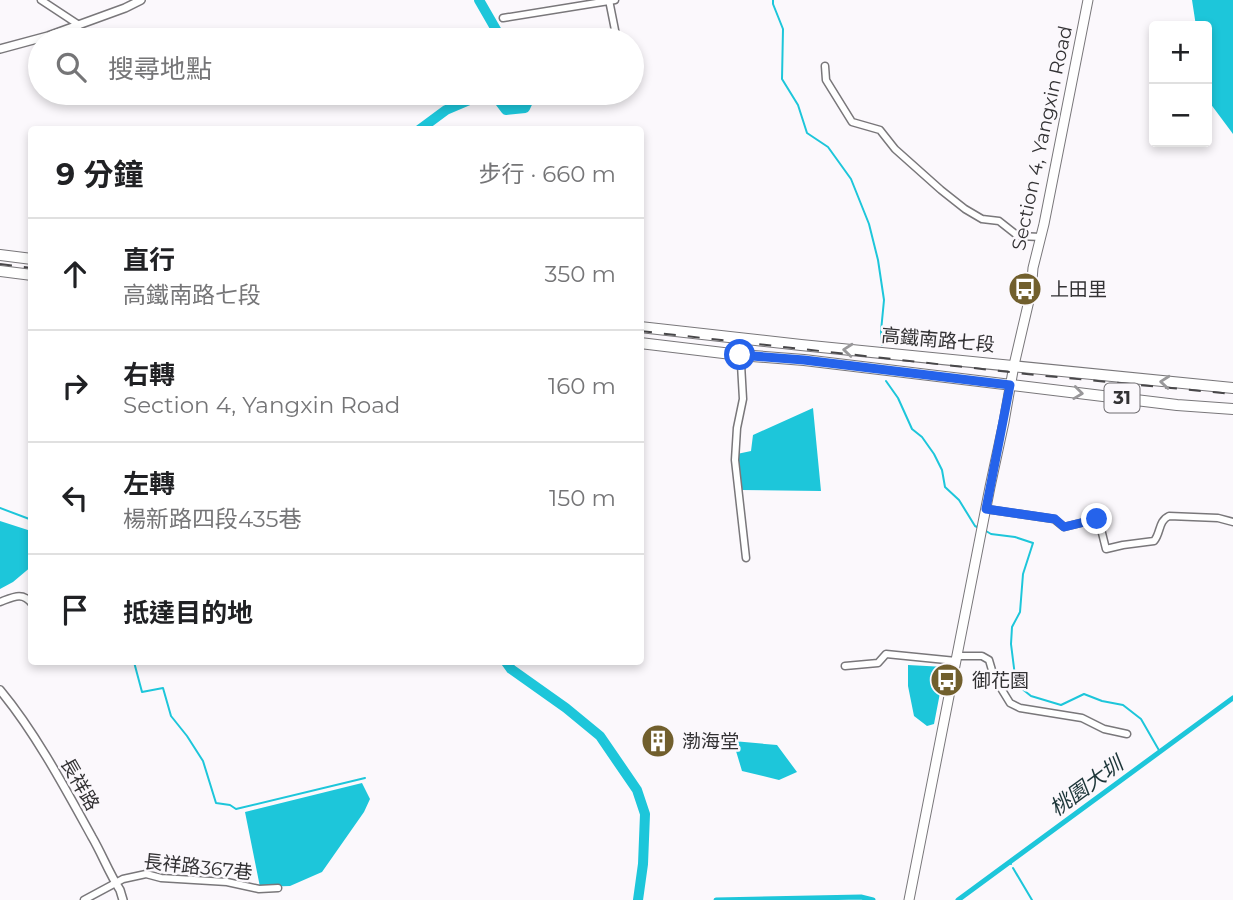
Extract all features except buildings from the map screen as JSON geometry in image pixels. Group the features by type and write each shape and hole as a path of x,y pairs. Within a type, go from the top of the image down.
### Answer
{"main road":[{"name":"Section 4, Yangxin Road","path":"909,900 1088,0"},
{"path":"0,255 28,258"},
{"path":"0,271 28,274"},
{"name":"高鐵南路七段","path":"644,327 1233,388"},
{"name":"高鐵南路七段","path":"644,343 1177,405 1233,409"}],"street":[{"path":"41,0 79,25"},
{"path":"71,28 141,0"},
{"path":"609,0 615,28"},
{"path":"503,18 615,0"},
{"path":"0,49 28,41"},
{"path":"825,66 826,80 852,122 880,130 895,149 965,209 982,219 999,220 1018,236 1041,237"},
{"path":"741,364 743,400 737,428 735,460 746,558"},
{"path":"986,509 1055,519 1064,527 1097,519 1106,549 1154,541 1162,521 1168,516 1218,518 1233,522"},
{"path":"0,602 20,595 28,600"},
{"path":"845,666 878,663 886,654 957,659 982,656 989,660 994,677 1010,703 1020,708 1082,718 1104,729 1127,734"},
{"name":"長祥路","path":"0,690 11,702 93,839 123,900"},
{"name":"長祥路367巷","path":"84,900 116,882 146,874 161,878 227,882 259,889 278,888"}],"water":[{"path":"1192,0 1233,0 1233,134 1212,106 1212,21 1195,21"},
{"path":"813,408 821,491 741,490 737,454 751,451 753,435"},
{"path":"0,521 28,530 28,569 0,589"},
{"path":"908,665 945,667 934,724 927,726 914,716 908,686"},
{"path":"733,741 777,745 797,772 779,780 742,771"},
{"path":"362,783 370,799 364,812 322,872 290,886 260,887 245,812"}],"waterway":[{"path":"479,0 495,28"},
{"path":"773,0 783,29 782,79 798,105 807,133 828,147 851,179 869,224 884,300 882,345"},
{"path":"424,126 458,105"},
{"path":"502,105 506,110 525,108 526,105"},
{"path":"886,381 898,398 912,429 922,437 934,454 942,470 945,487 959,500 977,527"},
{"path":"0,508 28,518"},
{"path":"986,531 1033,543 1023,574 1020,612 1012,627 1015,676 1021,688 1031,696 1061,705 1084,694 1123,705 1141,719 1160,752"},
{"path":"135,665 142,692 163,688 171,716 203,761 216,803 230,805 236,809 365,778"},
{"path":"508,665 600,736 637,790 645,814 638,900"},
{"name":"桃園大圳","path":"958,900 1233,698"},
{"path":"1013,868 1032,900"},
{"name":"桃園大圳","path":"716,900 861,897 873,900"}],"railway":[{"path":"0,264 28,268"},
{"path":"644,331 1233,394"}],"place":[{"name":"上田里","path":"1025,289"},
{"name":"御花園","path":"947,680"},
{"name":"渤海堂","path":"658,741"}],"route":[{"path":"740,355 1010,385 986,509 1055,519 1064,527 1097,519"}]}
